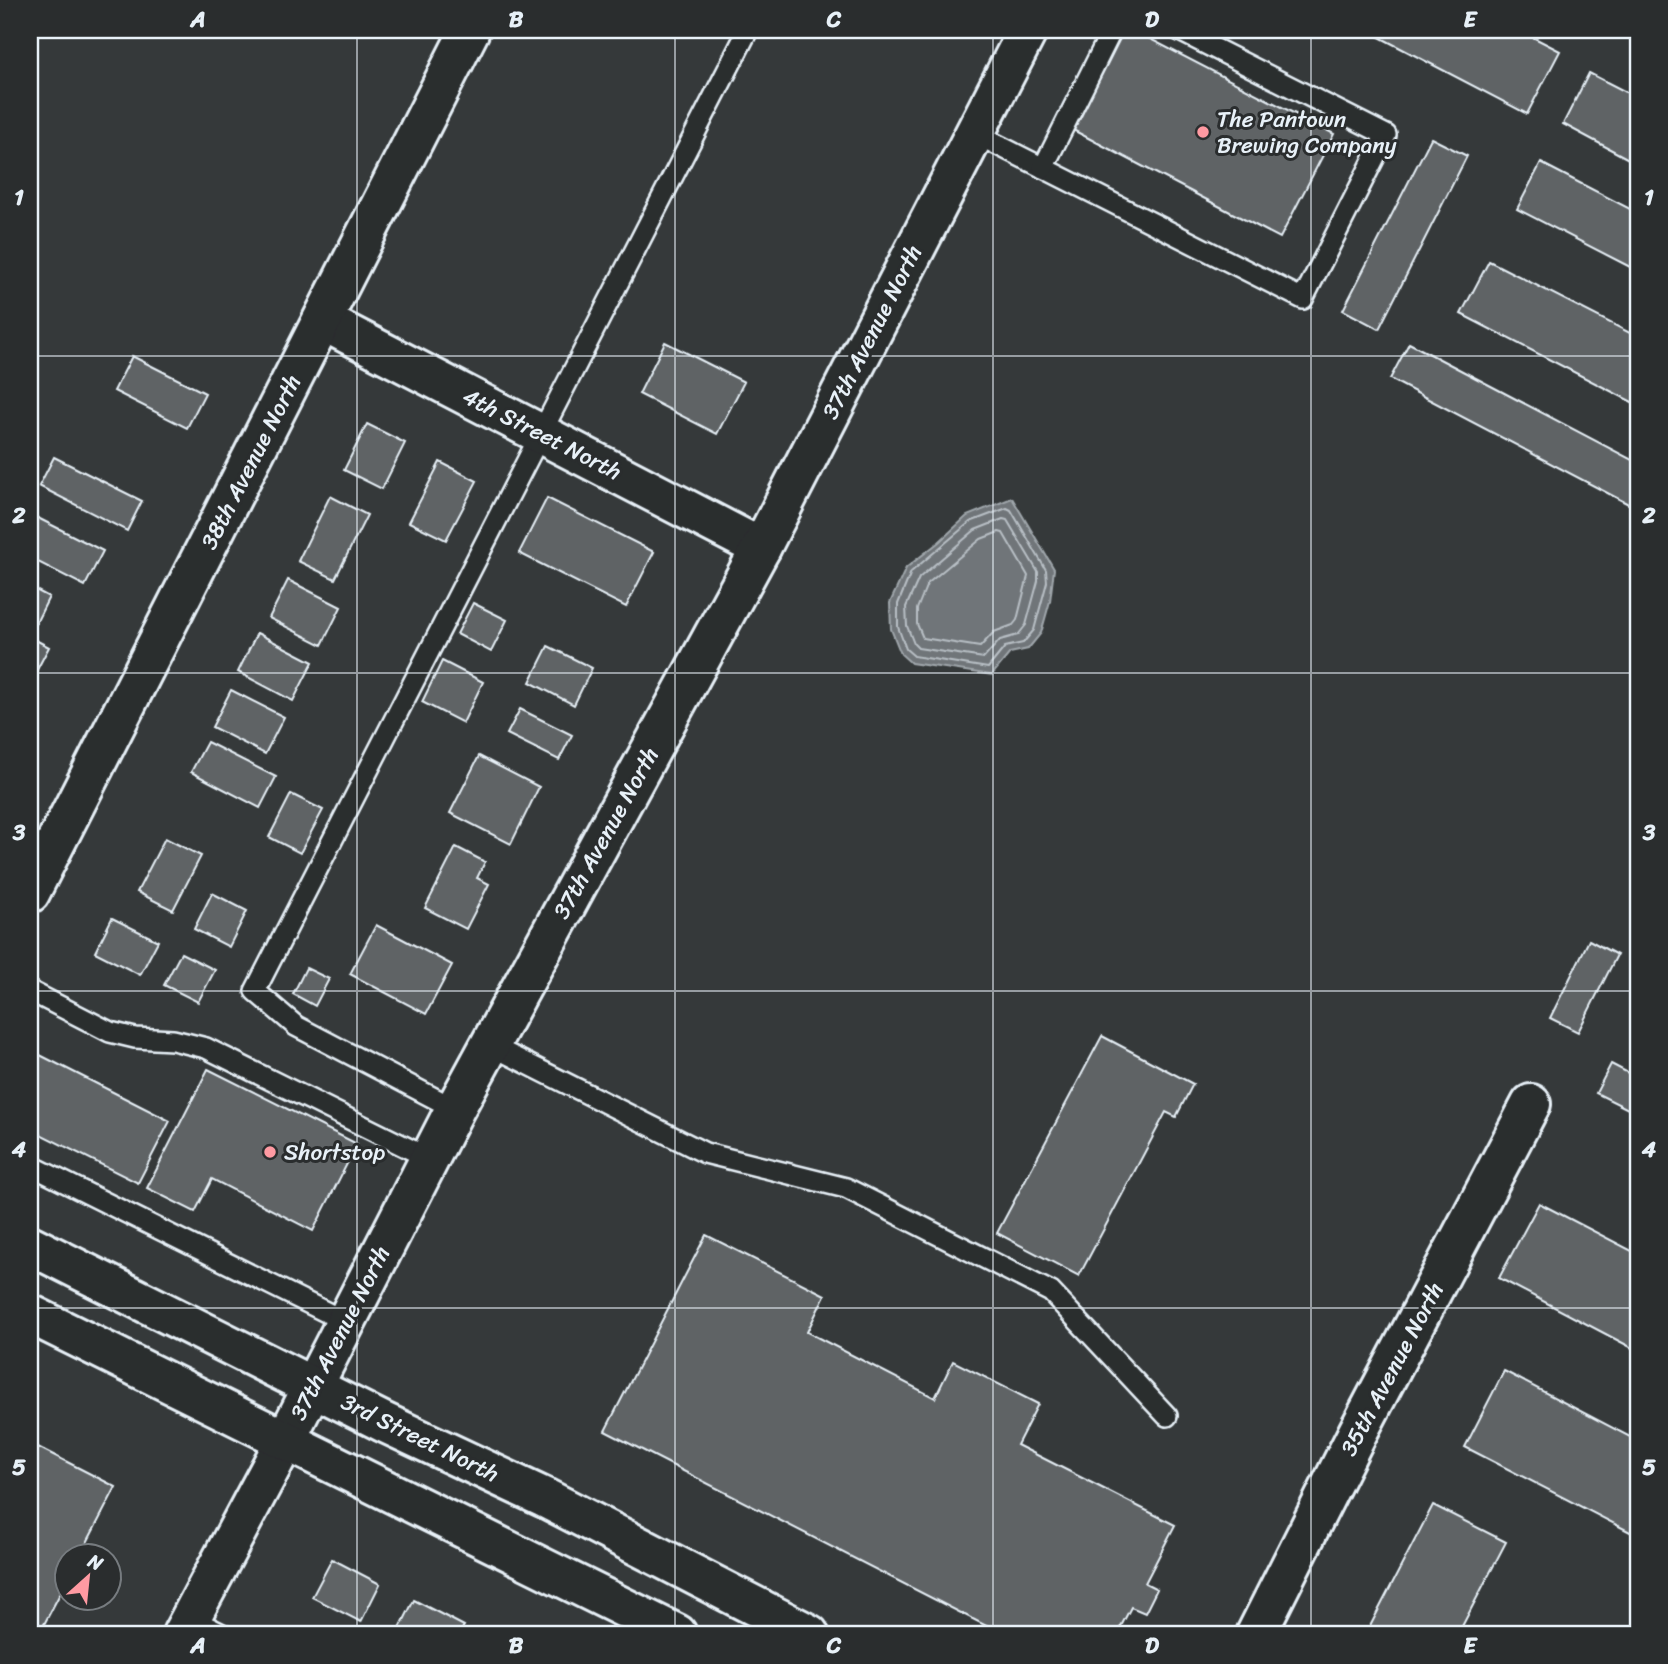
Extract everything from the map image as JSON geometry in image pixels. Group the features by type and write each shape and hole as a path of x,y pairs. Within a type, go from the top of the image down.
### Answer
{"street":[{"name":"38th Avenue North","path":"30,893 470,30"},
{"name":"37th Avenue North","path":"198,1629 285,1441 429,1158 761,548 1028,30"},
{"name":"4th Street North","path":"323,321 761,548"},
{"name":"35th Avenue North","path":"1256,1634 1531,1104"},
{"name":"3rd Street North","path":"30,1245 383,1422 545,1498 808,1634"},
{"path":"30,1314 677,1634"}],"lane":[{"path":"454,1110 296,1026 255,991 748,30"},
{"path":"1043,168 1112,30"},
{"path":"974,133 1303,299 1386,135 1178,30"},
{"path":"30,991 110,1032 135,1038 173,1040 206,1048 429,1158"},
{"path":"490,1045 705,1153 846,1188 1051,1293 1167,1416"},
{"path":"30,1165 346,1322"}],"water":[{"path":"1012,498 1054,569 1050,601 1041,633 1028,649 1010,653 992,675 911,663 901,654 891,629 890,603 906,568 967,516"}],"building":[{"name":"The Pantown Brewing Company","path":"1123,30 1133,30 1334,134 1280,238 1071,129"},
{"path":"1366,30 1519,30 1560,51 1527,114"},
{"path":"1589,73 1638,98 1638,164 1563,124"},
{"path":"1431,138 1467,156 1379,329 1343,310"},
{"path":"1541,163 1638,213 1638,271 1517,209"},
{"path":"1489,261 1638,337 1638,405 1461,314"},
{"path":"665,342 744,382 717,434 639,394"},
{"path":"1409,343 1638,463 1638,509 1390,379"},
{"path":"132,356 205,393 187,428 114,391"},
{"path":"367,424 405,443 382,489 344,470"},
{"path":"54,457 142,501 127,531 39,486"},
{"path":"440,462 477,481 446,540 409,522"},
{"path":"330,496 367,515 335,579 298,561"},
{"path":"547,498 654,552 626,607 519,553"},
{"path":"30,514 103,551 85,586 30,558"},
{"path":"288,580 341,607 322,645 269,618"},
{"path":"30,587 49,597 30,635"},
{"path":"473,603 507,620 491,652 457,634"},
{"path":"257,633 313,662 293,701 238,672"},
{"path":"30,637 49,647 30,683"},
{"path":"548,646 592,668 574,705 530,682"},
{"path":"442,661 483,682 463,723 422,702"},
{"path":"231,690 284,717 265,754 212,727"},
{"path":"520,709 572,735 559,760 507,734"},
{"path":"207,742 276,777 260,808 191,772"},
{"path":"479,756 539,787 511,844 450,813"},
{"path":"291,794 323,810 300,853 269,837"},
{"path":"165,838 201,856 173,910 137,892"},
{"path":"456,847 485,862 477,878 489,884 466,929 425,908"},
{"path":"212,893 247,911 229,947 194,929"},
{"path":"112,918 158,941 140,975 95,952"},
{"path":"376,925 452,965 426,1014 350,974"},
{"path":"1589,940 1617,955 1578,1032 1550,1018"},
{"path":"181,953 215,970 198,1002 164,985"},
{"path":"306,968 329,979 315,1006 293,994"},
{"path":"1102,1036 1193,1084 1176,1117 1166,1112 1079,1276 997,1233"},
{"path":"36,1053 170,1121 138,1183 30,1129 30,1065"},
{"path":"1611,1064 1638,1078 1638,1114 1596,1093"},
{"path":"208,1069 357,1144 313,1231 212,1179 195,1212 147,1188"},
{"path":"1539,1203 1638,1254 1638,1351 1499,1278"},
{"path":"706,1235 825,1295 807,1332 935,1398 953,1361 1038,1404 1017,1445 1175,1525 1145,1583 1157,1589 1145,1613 1131,1607 1117,1634 1002,1634 605,1431"},
{"path":"1504,1371 1638,1441 1638,1536 1465,1447"},
{"path":"30,1443 116,1487 87,1542 52,1542 52,1609 39,1634 30,1634"},
{"path":"1433,1505 1506,1542 1458,1634 1366,1634"},
{"path":"332,1559 380,1584 361,1622 312,1597"},
{"path":"414,1600 464,1626 459,1634 397,1634"}],"place":[{"name":"The Pantown Brewing Company","path":"1203,132"},
{"name":"Shortstop","path":"270,1152"}]}
